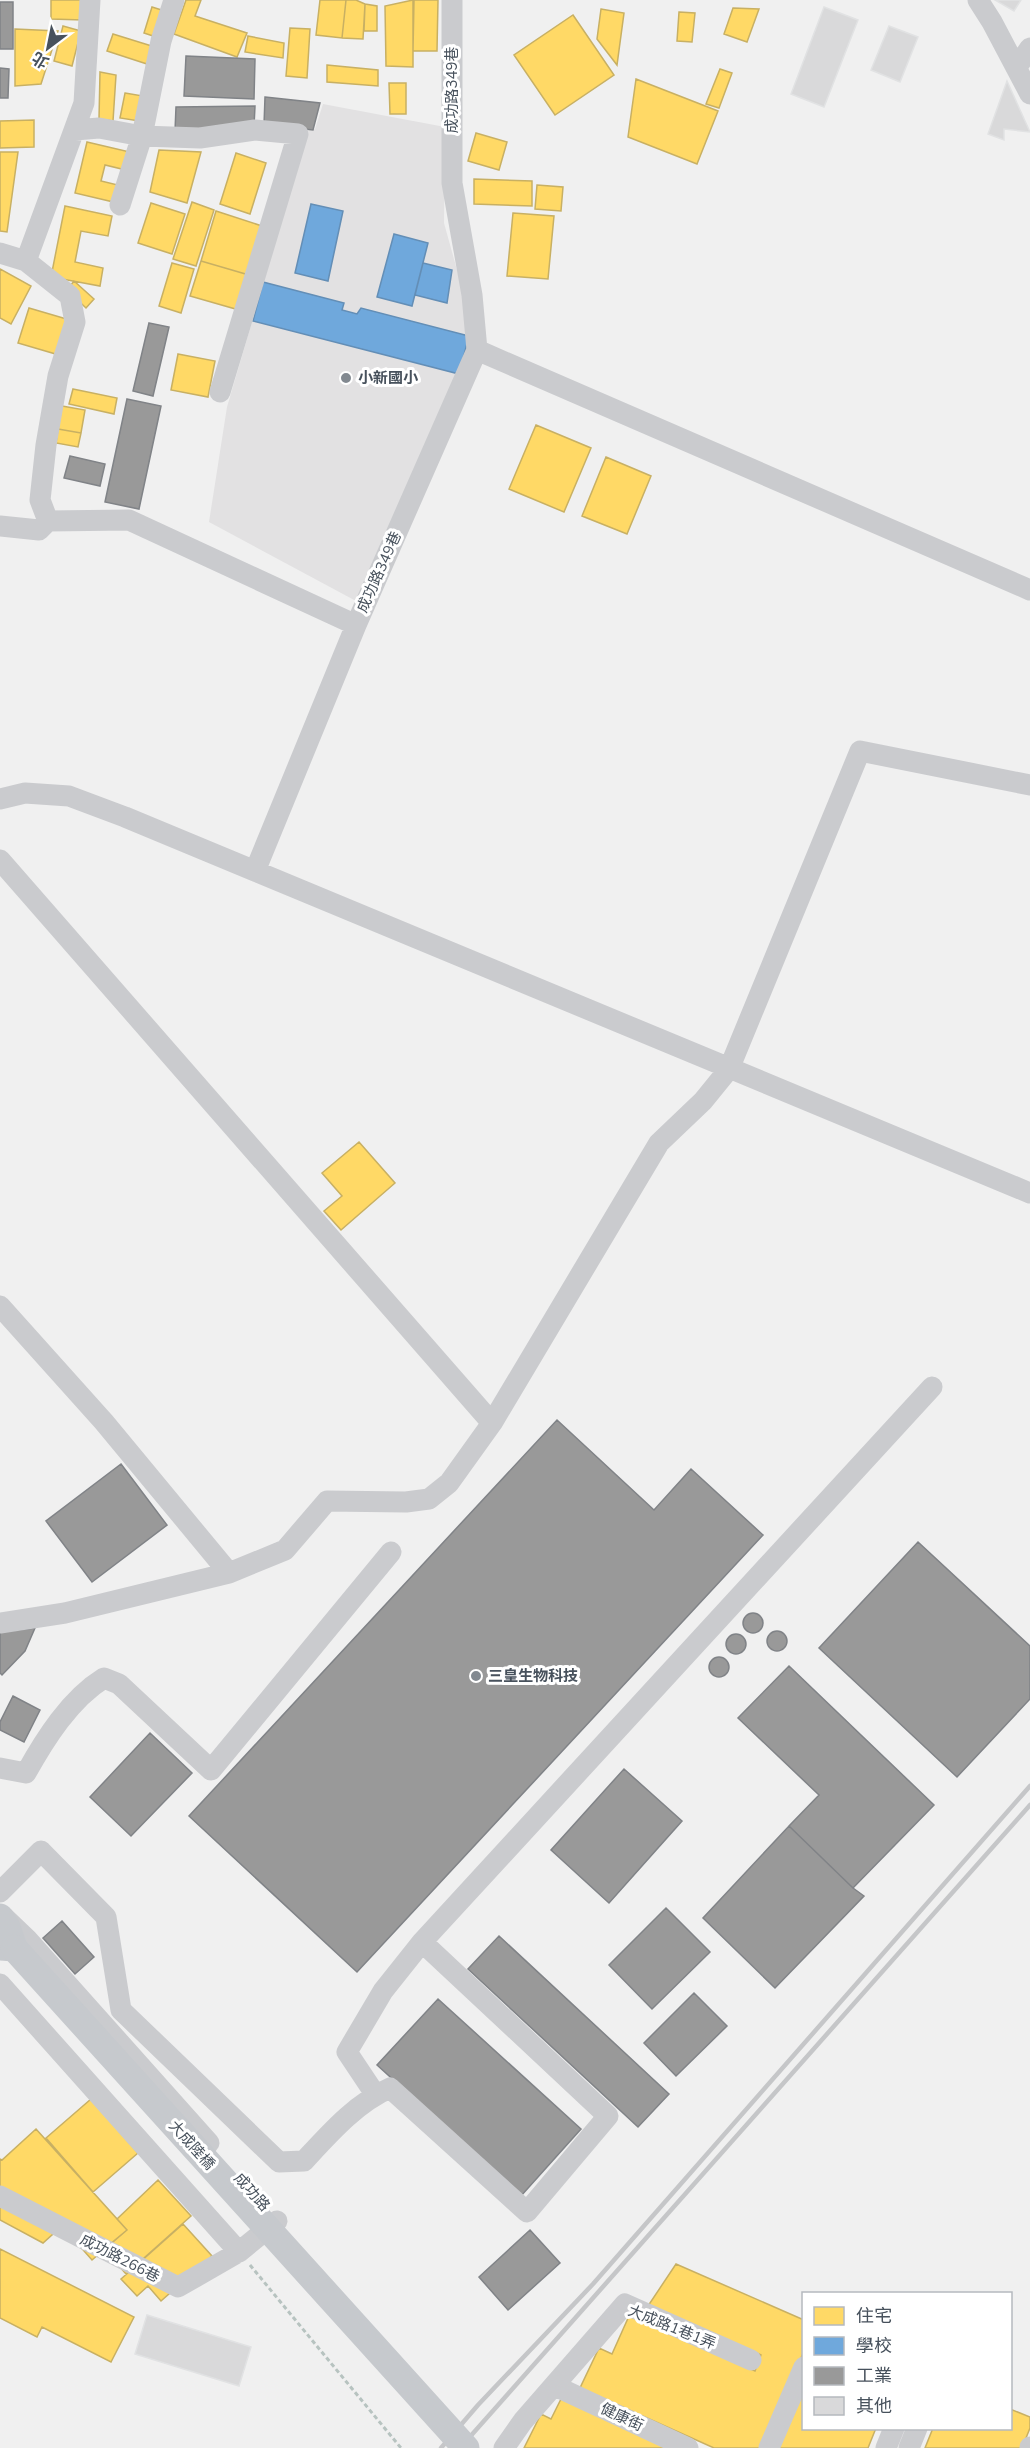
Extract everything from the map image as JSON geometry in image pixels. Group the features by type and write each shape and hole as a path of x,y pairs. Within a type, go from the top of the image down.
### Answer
{"main road":[{"name":"成功路","path":"0,1915 7,1927 7,1948"},
{"name":"大成陸橋","path":"7,1948 466,2448"}],"street":[{"path":"26,261 84,103 90,0"},
{"path":"120,205 142,136 161,41 174,0"},
{"name":"成功路349巷","path":"255,871 356,625 477,350 472,295 452,183 452,0"},
{"path":"978,0 1029,89"},
{"path":"1017,67 1030,48"},
{"path":"75,130 99,128 142,136 200,138 255,130 298,134 220,392"},
{"path":"0,253 26,261 70,296 75,322 58,376 46,445 40,500 48,521"},
{"path":"477,350 1030,590"},
{"path":"0,526 39,530 48,521 129,520 356,625"},
{"path":"0,1623 65,1613 229,1573 285,1550 327,1501 406,1502 429,1499 449,1483 492,1423 659,1143 703,1101 729,1069 860,751 1030,785"},
{"path":"0,799 26,794 69,796 116,813 1030,1193"},
{"path":"0,860 492,1423"},
{"path":"0,1306 104,1422 229,1573"},
{"path":"375,2094 347,2052 383,1991 422,1942 932,1387"},
{"path":"0,1768 26,1773 42,1745 87,1689 104,1678 119,1684 211,1770 391,1552"},
{"path":"0,1892 41,1851 106,1917 122,2010 279,2162 304,2161 329,2134 375,2094 390,2088 527,2212 608,2116 422,1942"},
{"name":"成功路","path":"0,1915 27,1939 278,2221 239,2252"},
{"path":"0,1984 239,2252"},
{"name":"成功路266巷","path":"0,2196 178,2287 239,2252"},
{"name":"大成路1巷1弄","path":"555,2386 625,2304 752,2360"},
{"path":"769,2448 802,2372"},
{"path":"504,2448 555,2386"},
{"name":"健康街","path":"555,2386 688,2448"},
{"path":"886,2448 893,2430"},
{"path":"909,2448 916,2430"}],"path":[{"path":"239,2252 401,2448"}],"shaded area":[{"name":"小新國小","path":"323,104 445,127 444,223 470,317 471,349 356,601 209,522 227,407 308,131 315,129"}],"building: 住宅":[{"path":"51,0 84,0 83,20 51,19"},
{"path":"186,0 201,0 195,16 247,33 237,57 174,34"},
{"path":"320,0 346,0 342,38 316,35"},
{"path":"346,0 356,0 365,4 363,39 342,38"},
{"path":"413,0 413,67 386,66 385,6"},
{"path":"414,0 438,0 437,51 413,51"},
{"path":"365,4 377,6 377,31 364,31"},
{"path":"152,7 168,12 159,38 144,33"},
{"path":"733,8 759,9 747,42 724,34"},
{"path":"601,9 624,13 617,65 597,39"},
{"path":"679,12 695,13 692,42 677,41"},
{"path":"573,15 614,75 555,115 514,55"},
{"path":"63,26 81,31 72,66 54,61"},
{"path":"290,28 310,29 307,78 286,76"},
{"path":"15,29 58,31 41,84 15,86"},
{"path":"113,34 155,47 150,65 107,51"},
{"path":"248,36 284,43 283,58 245,52"},
{"path":"327,65 378,70 378,86 327,82"},
{"path":"720,69 732,73 719,108 706,104"},
{"path":"100,72 116,75 113,121 99,119"},
{"path":"636,79 718,111 697,164 628,137"},
{"path":"389,83 406,83 406,114 390,114"},
{"path":"125,93 143,96 139,121 120,118"},
{"path":"34,120 34,147 0,148 0,121"},
{"path":"476,133 507,142 499,170 468,161"},
{"path":"87,142 134,153 130,171 105,165 101,181 126,187 122,204 75,193"},
{"path":"159,150 201,152 187,203 150,192"},
{"path":"0,152 18,152 7,232 0,231"},
{"path":"236,153 266,163 250,214 220,204"},
{"path":"474,179 532,181 532,206 474,204"},
{"path":"537,185 563,187 561,211 535,209"},
{"path":"192,202 214,210 196,266 173,259"},
{"path":"151,203 185,214 172,254 138,243"},
{"path":"65,206 112,216 108,236 81,231 75,262 103,268 100,286 51,277"},
{"path":"216,211 262,226 249,275 201,261"},
{"path":"513,213 554,216 548,279 507,276"},
{"path":"201,261 249,275 239,310 190,296"},
{"path":"172,263 194,269 181,313 159,306"},
{"path":"0,269 31,286 11,324 0,318"},
{"path":"74,281 94,299 86,308 67,290"},
{"path":"29,308 70,320 59,355 18,343"},
{"path":"178,354 215,361 208,397 171,390"},
{"path":"73,389 117,398 114,414 69,404"},
{"path":"62,406 85,410 81,433 58,429"},
{"path":"536,425 591,448 564,512 509,489"},
{"path":"58,429 81,433 78,447 56,443"},
{"path":"606,457 651,476 627,534 582,516"},
{"path":"359,1142 395,1183 341,1230 324,1211 342,1196 322,1173"},
{"path":"91,2099 138,2153 93,2192 46,2138"},
{"path":"36,2129 127,2230 92,2260 62,2226 43,2243 0,2220 0,2159 2,2160"},
{"path":"158,2180 191,2216 126,2274 104,2249 127,2230 117,2219"},
{"path":"183,2224 212,2256 161,2301 148,2286 137,2296 121,2279"},
{"path":"0,2249 134,2317 111,2362 42,2327 37,2337 0,2318"},
{"path":"676,2264 802,2319 802,2356 762,2448 714,2448 580,2388 599,2348 612,2354 629,2316 755,2371 761,2355 648,2306"},
{"path":"802,2394 802,2430 875,2430 868,2448 779,2448"},
{"path":"563,2395 679,2448 524,2448 541,2414 551,2419"},
{"path":"1012,2410 1030,2417 1030,2428 1022,2448 925,2448 932,2430 1012,2430"}],"building: 學校":[{"path":"311,204 343,211 328,281 295,273"},
{"path":"394,234 428,243 412,306 377,297"},
{"path":"423,263 452,270 447,303 415,295"},
{"path":"263,282 344,303 342,310 357,314 361,308 469,336 459,374 253,321"}],"building: 工業":[{"path":"0,2 13,2 13,49 0,49"},
{"path":"186,56 255,59 254,99 184,96"},
{"path":"0,68 9,69 8,98 0,98"},
{"path":"265,97 320,103 313,130 264,125"},
{"path":"255,106 254,126 175,131 176,107"},
{"path":"149,323 169,327 153,396 133,391"},
{"path":"127,399 161,406 139,509 105,502"},
{"path":"70,456 105,464 100,486 64,478"},
{"name":"三皇生物科技","path":"557,1420 654,1510 691,1469 763,1535 357,1972 189,1816"},
{"path":"121,1464 167,1525 92,1582 46,1521"},
{"path":"918,1542 1030,1646 1030,1699 957,1777 819,1648"},
{"path":"753,1613 760,1616 763,1623 760,1630 753,1633 746,1630 743,1623 746,1616"},
{"path":"35,1628 25,1651 2,1675 0,1673 0,1632"},
{"path":"777,1631 784,1634 787,1641 784,1648 777,1651 770,1648 767,1641 770,1634"},
{"path":"736,1634 743,1637 746,1644 743,1651 736,1654 729,1651 726,1644 729,1637"},
{"path":"719,1657 726,1660 729,1667 726,1674 719,1677 712,1674 709,1667 712,1660"},
{"path":"789,1666 934,1805 853,1888 789,1826 819,1795 738,1718"},
{"path":"13,1696 40,1710 24,1742 0,1730 0,1722"},
{"path":"150,1733 192,1773 131,1836 90,1797"},
{"path":"624,1769 682,1821 609,1903 551,1850"},
{"path":"789,1826 864,1896 775,1988 703,1918"},
{"path":"666,1908 710,1952 652,2009 609,1965"},
{"path":"62,1921 94,1957 75,1974 43,1938"},
{"path":"499,1936 669,2094 638,2127 468,1969"},
{"path":"694,1993 727,2026 676,2076 644,2043"},
{"path":"438,1999 581,2129 521,2196 377,2065"},
{"path":"530,2230 560,2263 508,2310 479,2277"}],"building: 其他":[{"path":"995,0 1021,0 1014,11"},
{"path":"824,7 858,20 824,107 791,94"},
{"path":"889,26 918,37 900,82 871,70"},
{"path":"1007,81 1030,132 1004,129 1004,140 988,134"},
{"path":"147,2315 251,2347 239,2386 135,2354"}],"railway":[{"path":"441,2448 478,2405 593,2284 1030,1786"},
{"path":"460,2448 1030,1805"}],"place":[{"name":"小新國小","path":"346,378"},
{"name":"三皇生物科技","path":"476,1676"}]}
